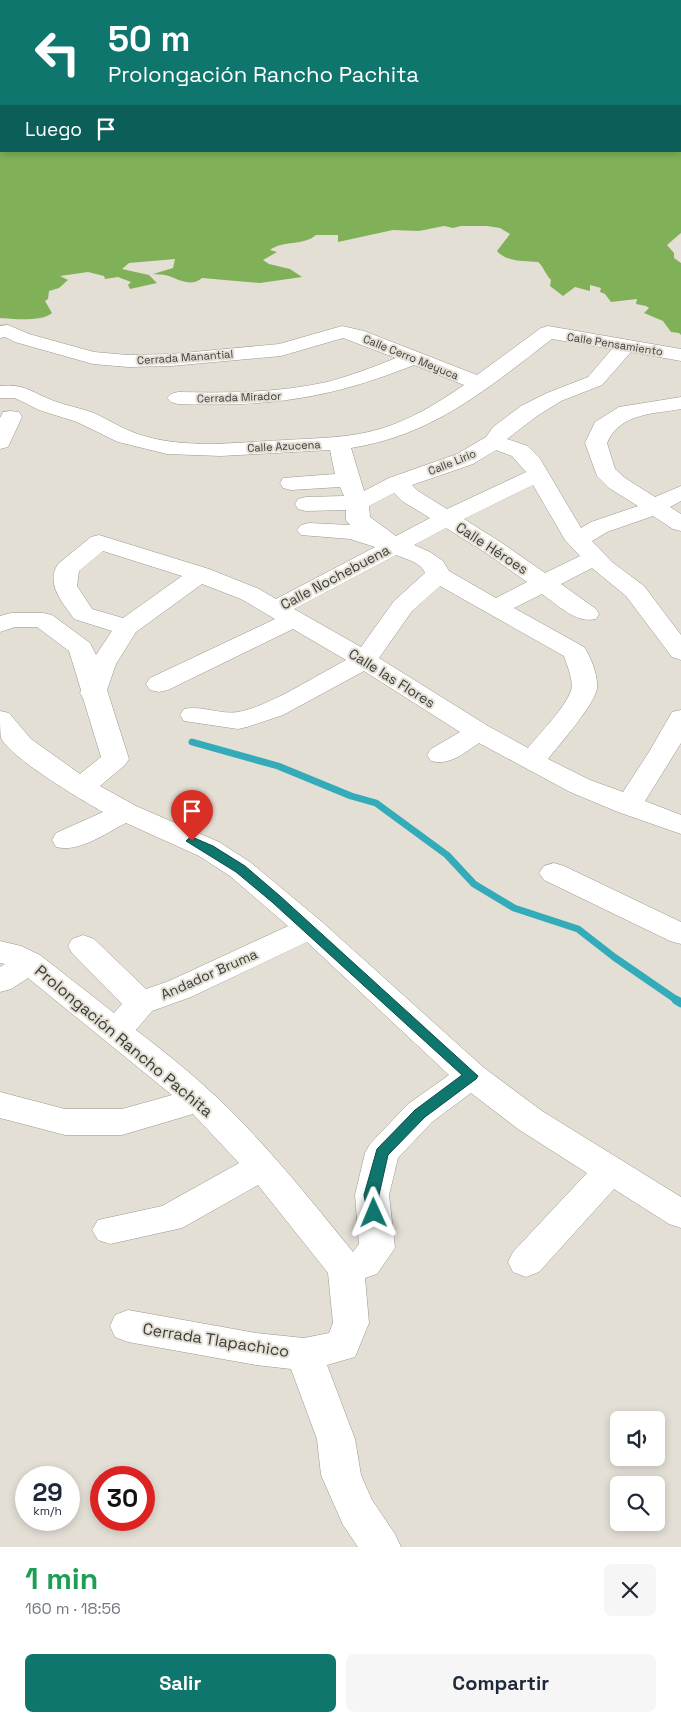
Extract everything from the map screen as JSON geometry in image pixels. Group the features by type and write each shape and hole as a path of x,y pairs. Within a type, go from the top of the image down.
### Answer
{"street":[{"name":"Cerrada Manantial","path":"0,332 8,331 22,338 92,358 128,361 171,360 281,350 342,332"},
{"name":"Calle Cerro Meyuca","path":"342,332 357,335 480,384"},
{"name":"Calle Pensamiento","path":"548,332 681,355"},
{"name":"Calle Azucena","path":"0,392 28,394 43,404 80,415 133,440 160,446 193,449 339,444 382,435 416,423 480,384 548,332"},
{"name":"Calle Lirio","path":"306,504 358,503 397,483 466,459 494,442 502,432 529,411 554,397 596,380 626,346"},
{"name":"Cerrada Mirador","path":"178,398 222,399 288,395 352,381 413,358"},
{"path":"681,403 627,412 603,427 596,443 605,471 617,484 681,524"},
{"path":"0,442 11,417"},
{"path":"494,442 520,451 539,474 577,540 604,567 635,591 681,652"},
{"path":"339,444 348,480 358,503"},
{"path":"395,546 492,495 539,474"},
{"path":"291,483 348,480"},
{"name":"Calle Héroes","path":"397,483 410,496 494,548 587,614"},
{"path":"577,540 599,527 656,508 666,500 681,493"},
{"name":"Calle Nochebuena","path":"159,684 285,614 395,546 358,520 358,503"},
{"path":"308,530 352,532 422,557 435,566 438,575 575,652 584,680 584,690 564,722 541,752 531,761"},
{"name":"Calle las Flores","path":"127,627 83,614 65,586 67,569 99,542 200,574 250,594 365,660 479,732 531,761 580,786 681,825"},
{"path":"497,607 594,558"},
{"path":"93,693 103,664 127,627 200,574"},
{"path":"193,715 238,721 274,709 365,660 403,606 438,575"},
{"path":"0,625 11,620 43,620 81,648 93,693 115,759 81,788"},
{"path":"628,806 664,752 681,718"},
{"path":"0,719 11,749 126,812 209,849 240,869 310,928 471,1076 530,1120 681,1214"},
{"path":"441,755 479,732"},
{"path":"66,840 126,812"},
{"path":"554,872 681,934"},
{"name":"Andador Bruma","path":"117,1032 142,1003 180,989 310,928"},
{"path":"82,946 142,1003"},
{"path":"0,981 14,957"},
{"name":"Prolongación Rancho Pachita","path":"14,957 117,1032 199,1100 262,1166 346,1269"},
{"path":"346,1269 364,1264 378,1248 372,1195 382,1153 420,1113 471,1076"},
{"path":"0,1105 65,1122 122,1122 199,1100"},
{"path":"110,1230 170,1218 262,1166"},
{"path":"526,1262 611,1170"},
{"name":"Cerrada Tlapachico","path":"128,1326 256,1349 304,1354 342,1346 351,1323 346,1269"},
{"path":"304,1354 336,1439 341,1475 358,1512 381,1547"}],"green space":[{"path":"0,152 681,152 681,233 667,245 674,253 674,258 681,263 681,335 671,332 663,321 644,313 649,308 636,304 637,299 611,302 605,294 600,292 601,288 590,285 590,291 575,287 563,296 550,286 551,280 538,262 516,260 501,255 497,251 510,234 500,228 487,226 461,226 453,228 444,226 419,231 393,230 338,242 338,235 316,235 306,241 275,247 270,250 277,252 263,260 269,264 290,269 302,277 260,283 202,278 198,281 190,282 181,281 167,275 153,274 173,268 175,259 129,263 122,269 149,275 157,283 130,289 128,285 131,282 118,277 105,279 104,276 88,272 60,276 68,280 59,288 49,291 48,299 45,301 52,313 41,318 0,318"}],"waterway":[{"path":"192,742 278,766 351,796 376,803 447,855 474,884 514,908 578,929 614,957 678,1001"},
{"path":"676,1000 681,1003"}],"route":[{"path":"192,841 209,849 240,869 276,899 471,1076 420,1113 382,1153 372,1195 374,1213"}]}
